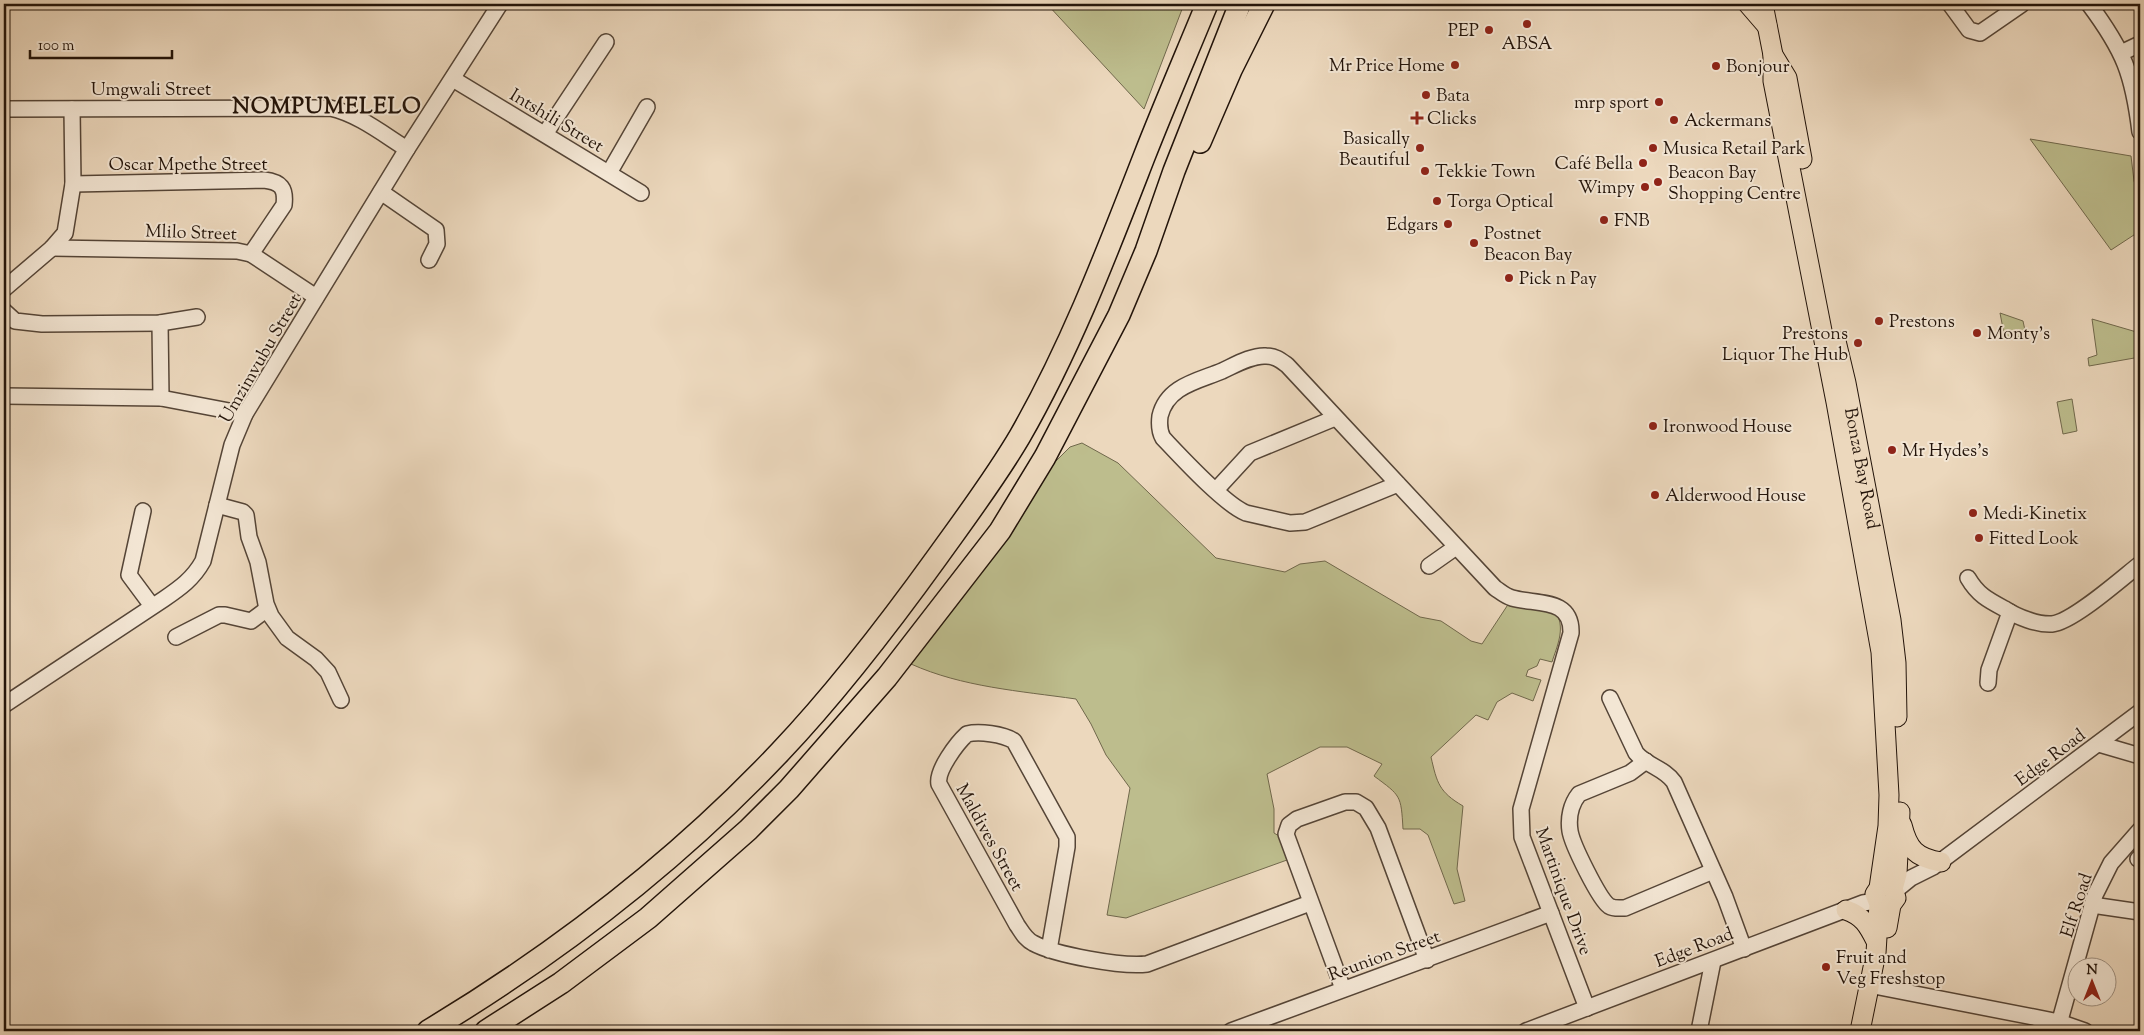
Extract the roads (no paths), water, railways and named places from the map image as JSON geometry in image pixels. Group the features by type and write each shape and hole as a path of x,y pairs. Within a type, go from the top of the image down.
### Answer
{"highway":[{"path":"428,1031 494,990 625,894 720,812 781,752 842,683 911,593 1019,437 1062,355 1111,244 1206,4"},
{"path":"486,1031 561,983 648,918 694,879 789,790 887,678 1000,531 1045,457 1120,315 1240,4"},
{"path":"1146,251 1160,232 1171,211 1231,70 1264,4"},
{"path":"412,1031 447,1011 494,990"}],"main road":[{"path":"1748,4 1768,26"},
{"name":"Bonza Bay Road","path":"1763,4 1773,56 1773,81 1836,402 1881,652 1889,795 1887,896 1889,921 1876,948 1860,1031"},
{"name":"Bonza Bay Road","path":"1773,56 1787,78 1832,322 1846,383 1891,620 1896,663 1900,819 1897,874 1887,896"},
{"path":"1900,819 1907,841 1916,854 1937,864"},
{"path":"1846,910 1855,913 1870,927 1876,948"}],"street":[{"name":"Umzimvubu Street","path":"4,704 186,584 196,573 203,561 232,445 245,414 407,150 500,4"},
{"path":"1950,4 1969,30 1980,33 2022,4"},
{"path":"2089,4 2111,34 2121,53 2135,92 2140,132"},
{"path":"545,134 606,42"},
{"path":"2121,53 2140,44"},
{"name":"Intshili Street","path":"453,79 641,193"},
{"path":"609,173 647,107"},
{"name":"Umgwali Street","path":"4,109 330,108 343,111 363,121 407,150"},
{"path":"4,290 52,248 65,232 73,184 72,109"},
{"name":"Oscar Mpethe Street","path":"73,184 275,181 283,187 285,195 284,205 251,254"},
{"path":"381,192 436,230 437,244 429,260"},
{"name":"Mlilo Street","path":"52,248 237,251 251,254 316,297"},
{"path":"4,311 16,321 26,324 160,323 197,317"},
{"path":"160,323 161,398"},
{"name":"Martinique Drive","path":"1398,484 1312,519 1297,523 1246,513 1239,510 1216,490 1160,433 1159,422 1162,409 1165,401 1176,390 1251,359 1268,356 1277,358 1287,365 1335,418 1398,484 1456,547 1504,594 1514,598 1552,605 1565,613 1570,619 1571,633 1520,815 1522,837 1587,1008"},
{"path":"4,396 161,398 245,414"},
{"path":"1216,490 1250,454 1335,418"},
{"path":"217,505 243,512 246,515 249,537 258,562 267,609 274,622 287,638 316,660 328,672 341,700"},
{"path":"143,511 129,575 152,606"},
{"path":"1429,566 1456,547"},
{"path":"1968,578 1976,591 2010,612 2043,623 2062,622 2070,618 2140,564"},
{"path":"176,637 219,615 251,621 267,609"},
{"path":"1988,683 1989,670 2010,612"},
{"path":"1610,698 1632,746 1640,758 1665,772 1674,782 1725,896 1744,948"},
{"name":"Edge Road","path":"1526,1031 1887,896 1911,878 1937,864 2140,712"},
{"name":"Maldives Street","path":"1049,950 1066,856 1067,837 1014,741 1008,738 983,734 967,734 941,769 938,775 939,784 1022,933 1031,942 1049,950 1121,965 1147,964 1310,902"},
{"path":"2099,744 2140,756"},
{"path":"1646,762 1630,773 1579,794 1574,799 1569,821 1570,834 1598,893 1610,906 1625,908 1713,871"},
{"path":"1343,989 1286,838 1287,828 1297,819 1345,802 1358,803 1367,810 1378,828 1427,960"},
{"name":"Elf Road","path":"2058,1027 2092,905 2100,883 2111,863 2140,830"},
{"path":"2092,905 2140,912"},
{"name":"Reunion Street","path":"1231,1031 1550,913"},
{"path":"1699,1031 1713,961"},
{"path":"1869,984 2058,1027 2084,1031"}],"place":[{"name":"ABSA","path":"1527,24"},
{"name":"PEP","path":"1489,30"},
{"name":"Mr Price Home","path":"1455,65"},
{"name":"Bonjour","path":"1716,66"},
{"name":"Bata","path":"1426,95"},
{"name":"mrp sport","path":"1659,102"},
{"name":"Clicks","path":"1417,118"},
{"name":"Ackermans","path":"1674,120"},
{"name":"Basically Beautiful","path":"1420,148"},
{"name":"Musica Retail Park","path":"1653,148"},
{"name":"Café Bella","path":"1643,163"},
{"name":"Tekkie Town","path":"1425,171"},
{"name":"Beacon Bay Shopping Centre","path":"1658,182"},
{"name":"Wimpy","path":"1645,187"},
{"name":"Torga Optical","path":"1437,201"},
{"name":"FNB","path":"1604,220"},
{"name":"Edgars","path":"1448,224"},
{"name":"Postnet Beacon Bay","path":"1474,243"},
{"name":"Pick n Pay","path":"1509,278"},
{"name":"Prestons","path":"1879,321"},
{"name":"Monty's","path":"1977,333"},
{"name":"Prestons Liquor The Hub","path":"1858,343"},
{"name":"Ironwood House","path":"1653,426"},
{"name":"Mr Hydes's","path":"1892,450"},
{"name":"Alderwood House","path":"1655,495"},
{"name":"Medi-Kinetix","path":"1973,513"},
{"name":"Fitted Look","path":"1979,538"},
{"name":"Fruit and Veg Freshstop","path":"1826,967"}],"district":[{"name":"NOMPUMELELO","path":"327,105"}]}
